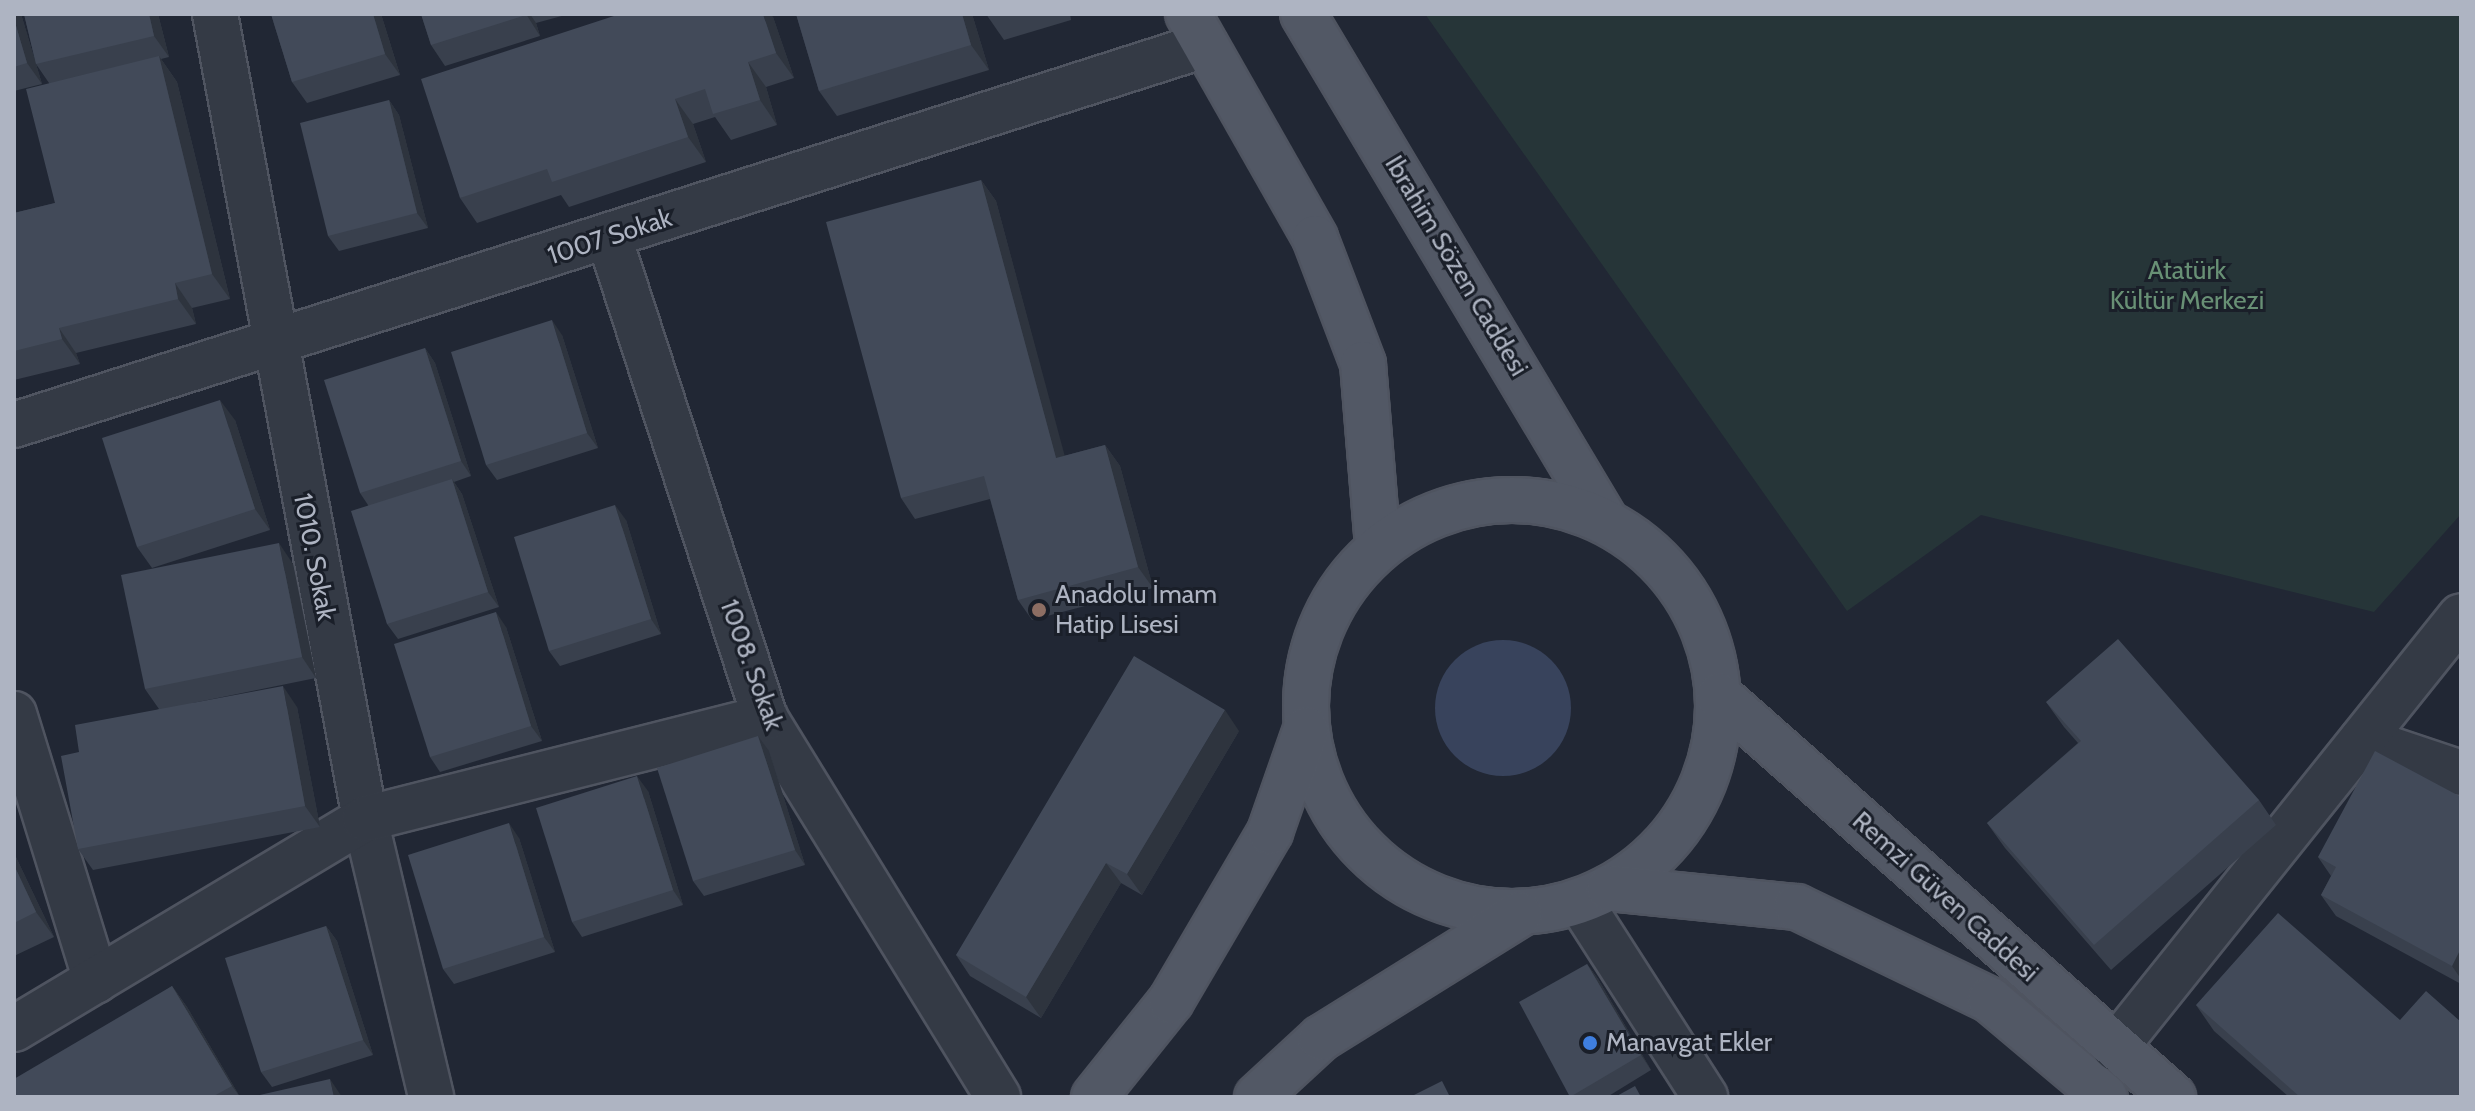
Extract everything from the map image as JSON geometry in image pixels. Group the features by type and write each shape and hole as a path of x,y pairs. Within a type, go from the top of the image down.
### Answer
{"main road":[{"name":"Ibrahim Sözen Caddesi","path":"1303,14 1605,520"},
{"path":"1197,30 1315,238 1363,364 1378,547"},
{"path":"1094,1097 1171,1001 1270,832 1306,729 1309,661 1334,598 1378,547 1464,503 1560,503 1605,520 1650,551 1686,593 1710,642 1719,696 1714,749 1697,799 1667,844 1594,895 1520,914 1321,1038 1257,1097"},
{"name":"Remzi Güven Caddesi","path":"1719,696 2173,1097"},
{"path":"1306,729 1322,789 1355,841 1402,882 1458,907 1520,914"},
{"name":"Remzi Güven Caddesi","path":"1594,895 1797,907 1990,1000 2105,1097"}],"street":[{"name":"1010. Sokak","path":"215,14 273,346 365,819 431,1097"},
{"name":"1007 Sokak","path":"14,425 273,346 609,237 1197,30"},
{"name":"1008. Sokak","path":"609,237 765,718 998,1097"},
{"path":"2115,1048 2461,616"},
{"path":"14,1029 365,819 765,718"},
{"path":"15,720 96,981"},
{"path":"2362,740 2461,773"},
{"path":"1594,895 1705,1097"}],"green space":[{"name":"Atatürk Kültür Merkezi","path":"1425,14 2461,14 2461,514 2374,612 1981,515 1847,611"}],"water":[{"path":"1503,640 1529,645 1551,660 1566,682 1571,708 1566,734 1551,756 1529,771 1503,776 1477,771 1455,756 1440,734 1435,708 1440,682 1455,660 1477,645"}],"building":[{"path":"24,14 149,14 154,36 36,64"},
{"path":"271,14 373,14 385,54 292,82"},
{"path":"421,14 526,14 526,15 431,45"},
{"path":"620,14 763,14 776,53 748,62 760,100 713,114 705,89 675,99 688,137 552,182 547,169 460,198 421,79"},
{"path":"796,14 962,14 971,45 819,91"},
{"path":"14,19 27,63 14,67"},
{"path":"159,56 212,274 175,283 178,299 59,328 62,339 14,351 14,213 55,203 26,89"},
{"path":"389,100 417,213 328,236 300,123"},
{"path":"981,180 1056,458 1105,445 1138,567 1018,600 984,476 901,498 826,222"},
{"path":"552,320 587,433 486,465 451,352"},
{"path":"425,348 461,461 360,493 324,380"},
{"path":"220,400 255,509 137,547 102,438"},
{"path":"452,479 488,592 387,624 351,511"},
{"path":"615,505 651,619 549,651 514,537"},
{"path":"279,543 302,657 145,689 121,575"},
{"path":"496,612 531,726 430,757 394,644"},
{"path":"2118,639 2259,800 2094,945 1987,823 2081,741 2046,702"},
{"path":"1134,656 1225,710 1127,874 1106,863 1026,997 956,955"},
{"path":"283,686 305,806 78,849 61,756 79,752 75,725"},
{"path":"758,736 795,850 693,881 657,768"},
{"path":"2375,751 2461,797 2461,948 2452,966 2321,895 2336,867 2318,857"},
{"path":"637,776 673,890 572,922 536,808"},
{"path":"509,823 544,937 443,969 408,855"},
{"path":"14,865 36,912 14,923"},
{"path":"2278,913 2400,1020 2426,991 2461,1022 2461,1097 2300,1097 2196,1005"},
{"path":"326,926 363,1040 261,1072 225,958"},
{"name":"Manavgat Ekler","path":"1587,964 1641,1055 1570,1097 1519,1002"},
{"path":"172,986 232,1086 212,1097 14,1097 14,1079"},
{"path":"330,1079 334,1097 251,1097"},
{"path":"1442,1081 1450,1097 1410,1097"},
{"path":"1635,1086 1641,1097 1615,1097"}],"place":[{"name":"Anadolu İmam Hatip Lisesi","path":"1039,610"},
{"name":"Manavgat Ekler","path":"1590,1043"}]}
